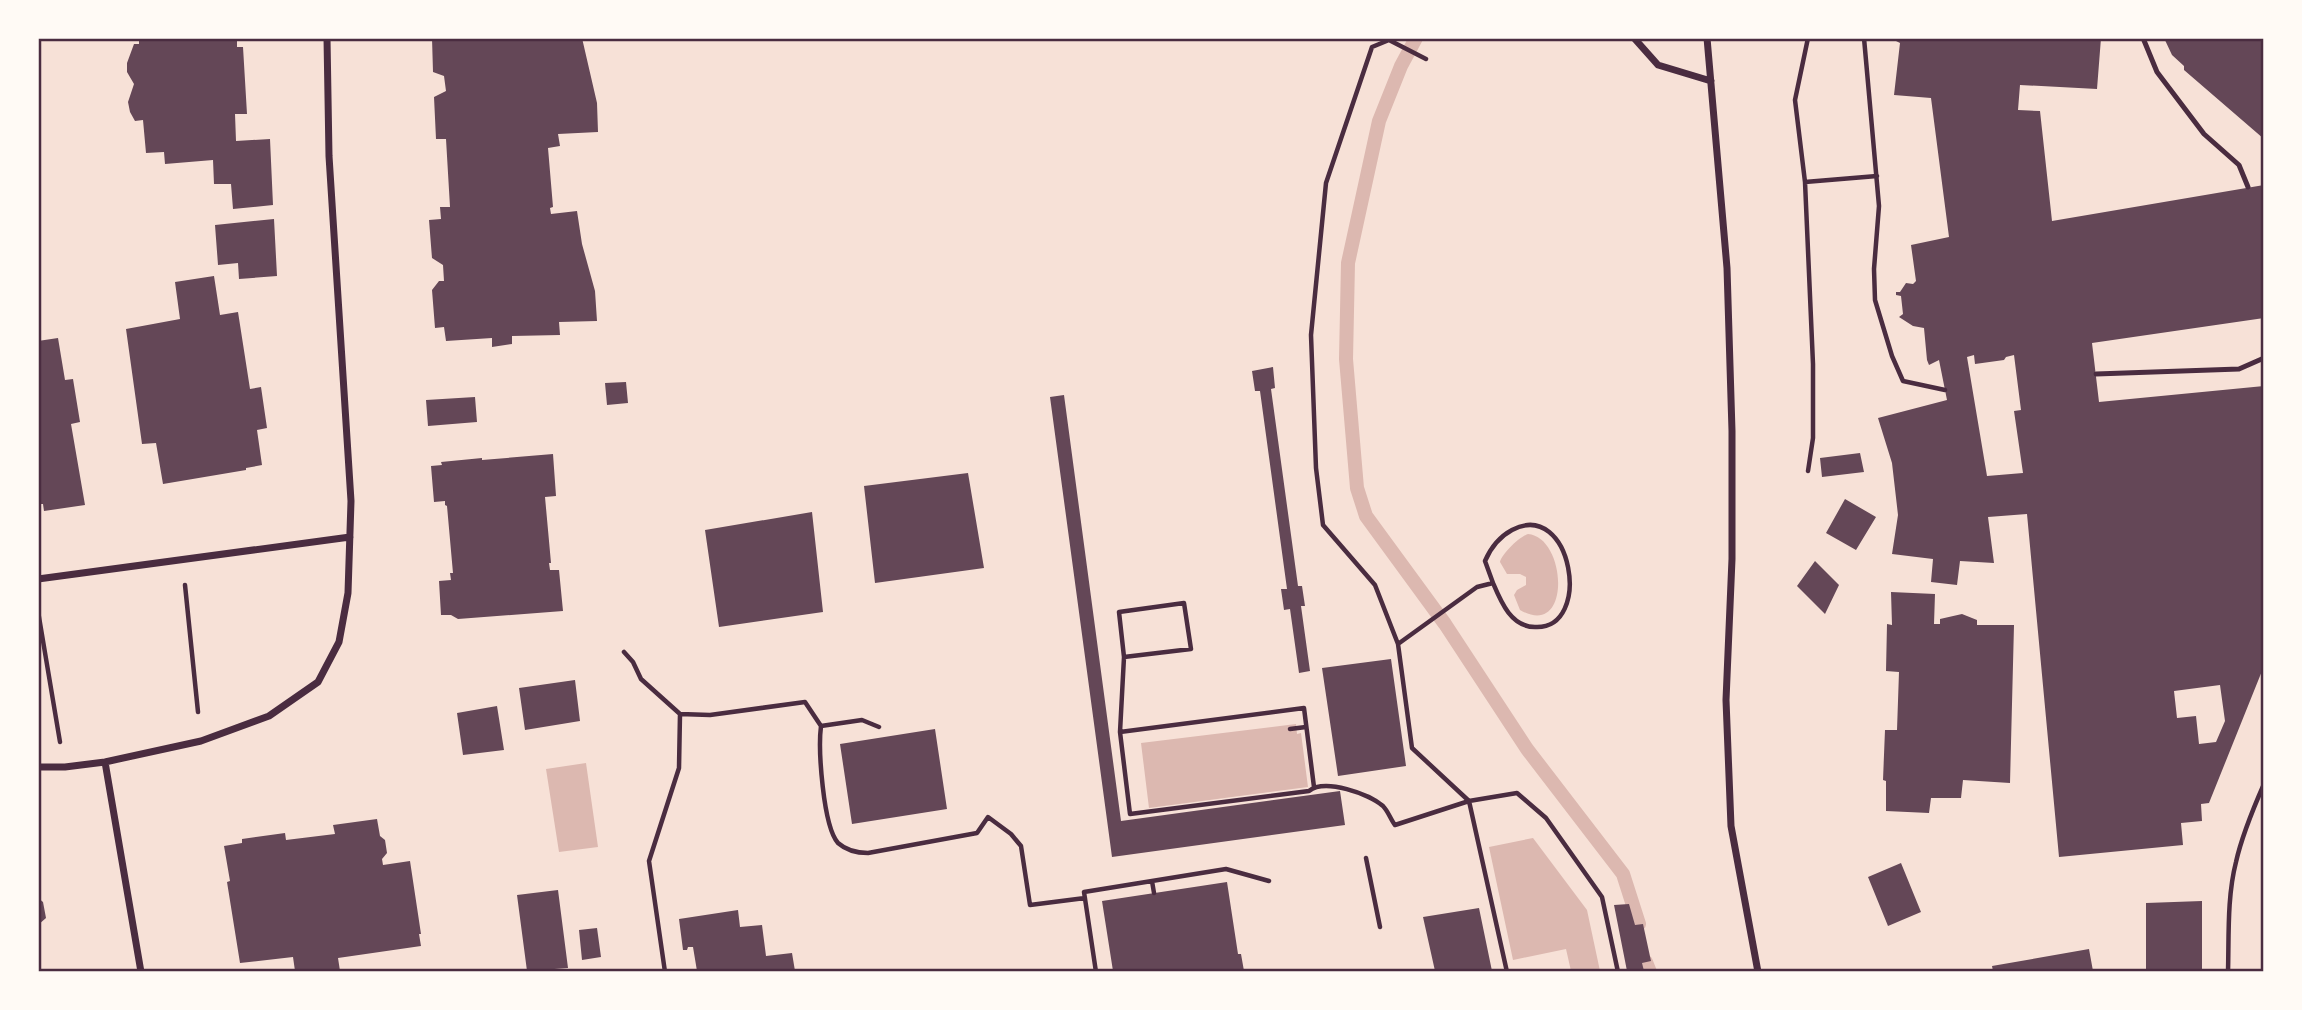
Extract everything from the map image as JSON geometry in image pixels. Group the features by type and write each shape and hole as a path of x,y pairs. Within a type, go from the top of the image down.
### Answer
{"street":[{"path":"38,767 105,762 201,741 269,716 318,682 339,642 348,593 351,500 329,156 327,38"},
{"path":"1634,38 1658,65 1711,81"},
{"path":"1707,38 1727,268 1732,559 1726,700 1731,826 1758,971"},
{"path":"38,579 350,537"},
{"path":"105,762 141,971"}],"lane":[{"path":"2143,38 2157,72 2204,134 2239,165 2248,187"},
{"path":"2096,374 2239,369 2263,358"}],"path":[{"path":"1808,38 1795,100 1805,182 1813,364 1813,438 1808,471"},
{"path":"1864,38 1879,206 1874,269 1875,300 1892,356 1903,381 1945,390"},
{"path":"1426,59 1389,40 1372,47 1326,183 1311,335 1316,468 1324,526 1375,586 1398,644 1412,748 1469,802 1507,971"},
{"path":"1805,182 1877,176"},
{"path":"1525,523 1540,525 1552,534 1563,551 1570,570 1569,595 1564,613 1552,624 1535,628 1518,622 1504,607 1493,583 1485,561 1491,547 1506,533 1525,523"},
{"path":"182,559 201,741"},
{"path":"1398,644 1477,587 1493,583"},
{"path":"1124,657 1191,649 1184,603 1119,612 1124,657 1121,732 1130,814 1336,786 1383,806 1395,825 1469,802 1517,793 1546,818 1602,897 1618,971"},
{"path":"38,611 65,767"},
{"path":"624,652 642,679 680,714 710,715 805,702 821,726 819,744 832,833 839,844 853,852 868,853 977,832 988,817 1011,834 1021,846 1030,905 1085,898"},
{"path":"1121,732 1304,708 1314,787"},
{"path":"666,971 649,861 679,768 680,714"},
{"path":"821,726 862,720 879,727"},
{"path":"1290,729 1306,727"},
{"path":"2228,971 2230,905 2235,863 2248,820 2263,784"},
{"path":"1366,858 1380,927"},
{"path":"1096,971 1084,892 1226,869 1269,881"},
{"path":"1152,881 1154,893"}],"shaded area":[{"path":"1528,534 1541,539 1551,551 1558,584 1556,600 1549,611 1537,615 1520,610 1514,595 1526,585 1526,577 1507,574 1500,562 1511,546"},
{"path":"1296,724 1297,734 1301,733 1308,787 1149,808 1141,743"},
{"path":"586,763 598,847 559,852 546,769"},
{"path":"1533,838 1587,910 1600,971 1571,971 1566,949 1513,960 1489,847"}],"building":[{"path":"139,38 237,38 237,47 243,47 247,114 235,114 236,141 270,139 273,205 233,209 231,184 214,184 213,160 165,164 164,152 146,153 143,120 135,121 128,102 134,84 127,72 127,63 134,44 139,44"},
{"path":"432,38 582,38 597,103 598,132 558,134 560,146 548,148 553,207 550,208 551,214 577,211 582,244 595,291 597,321 559,322 560,335 512,336 512,344 492,347 492,338 446,341 444,327 435,328 432,290 439,281 444,281 443,265 432,258 429,220 441,219 440,207 450,207 446,139 436,139 434,97 446,91 444,76 433,72"},
{"path":"1890,38 2101,38 2097,89 2020,85 2018,110 2040,111 2052,221 2264,185 2264,318 2092,343 2099,402 2264,386 2264,666 2209,803 2201,804 2202,821 2181,823 2183,845 2059,857 2027,514 1988,517 1994,563 1960,561 1957,585 1931,582 1933,559 1892,554 1898,515 1892,463 1878,418 1947,400 1939,360 1929,365 1927,360 1924,328 1913,326 1899,317 1903,314 1901,296 1896,295 1906,283 1913,284 1916,281 1911,245 1949,237 1931,98 1894,95 1900,43","holes":["1974,355 1975,364 2004,360 2014,355 2021,410 2014,411 2023,473 1987,476 1967,357","2220,685 2225,721 2216,742 2199,744 2196,716 2177,718 2174,691"]},
{"path":"2164,38 2264,38 2264,139 2184,70 2184,66 2172,55"},
{"path":"274,219 277,276 239,279 238,263 218,265 215,225"},
{"path":"214,276 220,315 238,312 250,389 261,387 267,428 257,430 262,465 163,484 156,443 142,444 126,329 180,319 175,282"},
{"path":"58,338 65,380 73,379 80,422 71,424 85,505 44,511 43,504 38,504 38,341"},
{"path":"1273,367 1275,388 1271,389 1298,586 1302,586 1305,606 1301,606 1310,671 1299,673 1290,609 1284,610 1281,589 1287,589 1260,391 1255,391 1252,371"},
{"path":"626,382 628,403 607,405 605,383"},
{"path":"1064,395 1121,821 1340,791 1345,825 1112,857 1050,397"},
{"path":"475,397 477,422 428,426 426,400"},
{"path":"1860,453 1864,472 1822,477 1820,458"},
{"path":"553,454 556,496 545,497 549,563 550,570 559,570 563,611 458,619 451,615 441,615 439,581 451,580 450,573 453,573 447,506 445,501 434,502 431,466 442,465 441,462"},
{"path":"968,473 984,568 875,583 864,486"},
{"path":"1845,499 1876,517 1856,550 1826,533"},
{"path":"812,512 823,612 719,627 705,530"},
{"path":"1815,561 1839,585 1825,614 1797,586"},
{"path":"1891,592 1935,594 1934,624 1940,624 1940,619 1962,614 1977,620 1977,625 2014,625 2010,783 1963,780 1961,798 1931,798 1929,813 1886,811 1886,781 1883,780 1885,730 1897,730 1899,672 1886,671 1887,624 1892,625"},
{"path":"1391,659 1406,766 1338,776 1322,668"},
{"path":"575,680 580,721 525,730 519,688"},
{"path":"497,706 504,750 463,755 457,713"},
{"path":"935,729 947,809 852,824 840,744"},
{"path":"377,819 387,853 382,859 383,865 410,861 421,946 338,958 340,971 295,971 293,957 240,963 224,846 242,843 242,839 285,833 286,840 335,834 333,825"},
{"path":"1901,863 1921,912 1888,926 1868,877"},
{"path":"1227,882 1238,954 1241,954 1244,971 1113,971 1102,901"},
{"path":"558,890 568,968 527,971 517,895"},
{"path":"38,898 43,902 46,918 38,925"},
{"path":"2202,901 2202,971 2146,971 2146,903"},
{"path":"1629,904 1635,925 1643,924 1651,961 1642,963 1644,971 1627,971 1614,905"},
{"path":"1479,908 1492,971 1435,971 1423,917"},
{"path":"738,910 740,927 762,925 766,956 792,953 795,971 697,971 693,947 683,950 679,919"},
{"path":"597,928 601,957 582,960 579,930"},
{"path":"2089,949 2093,971 1993,971 1992,966"}],"waterway":[{"path":"1416,38 1401,66 1379,121 1348,263 1346,359 1357,488 1366,516 1445,624 1527,749 1623,874 1639,924"},
{"path":"1646,962 1650,972"}]}
